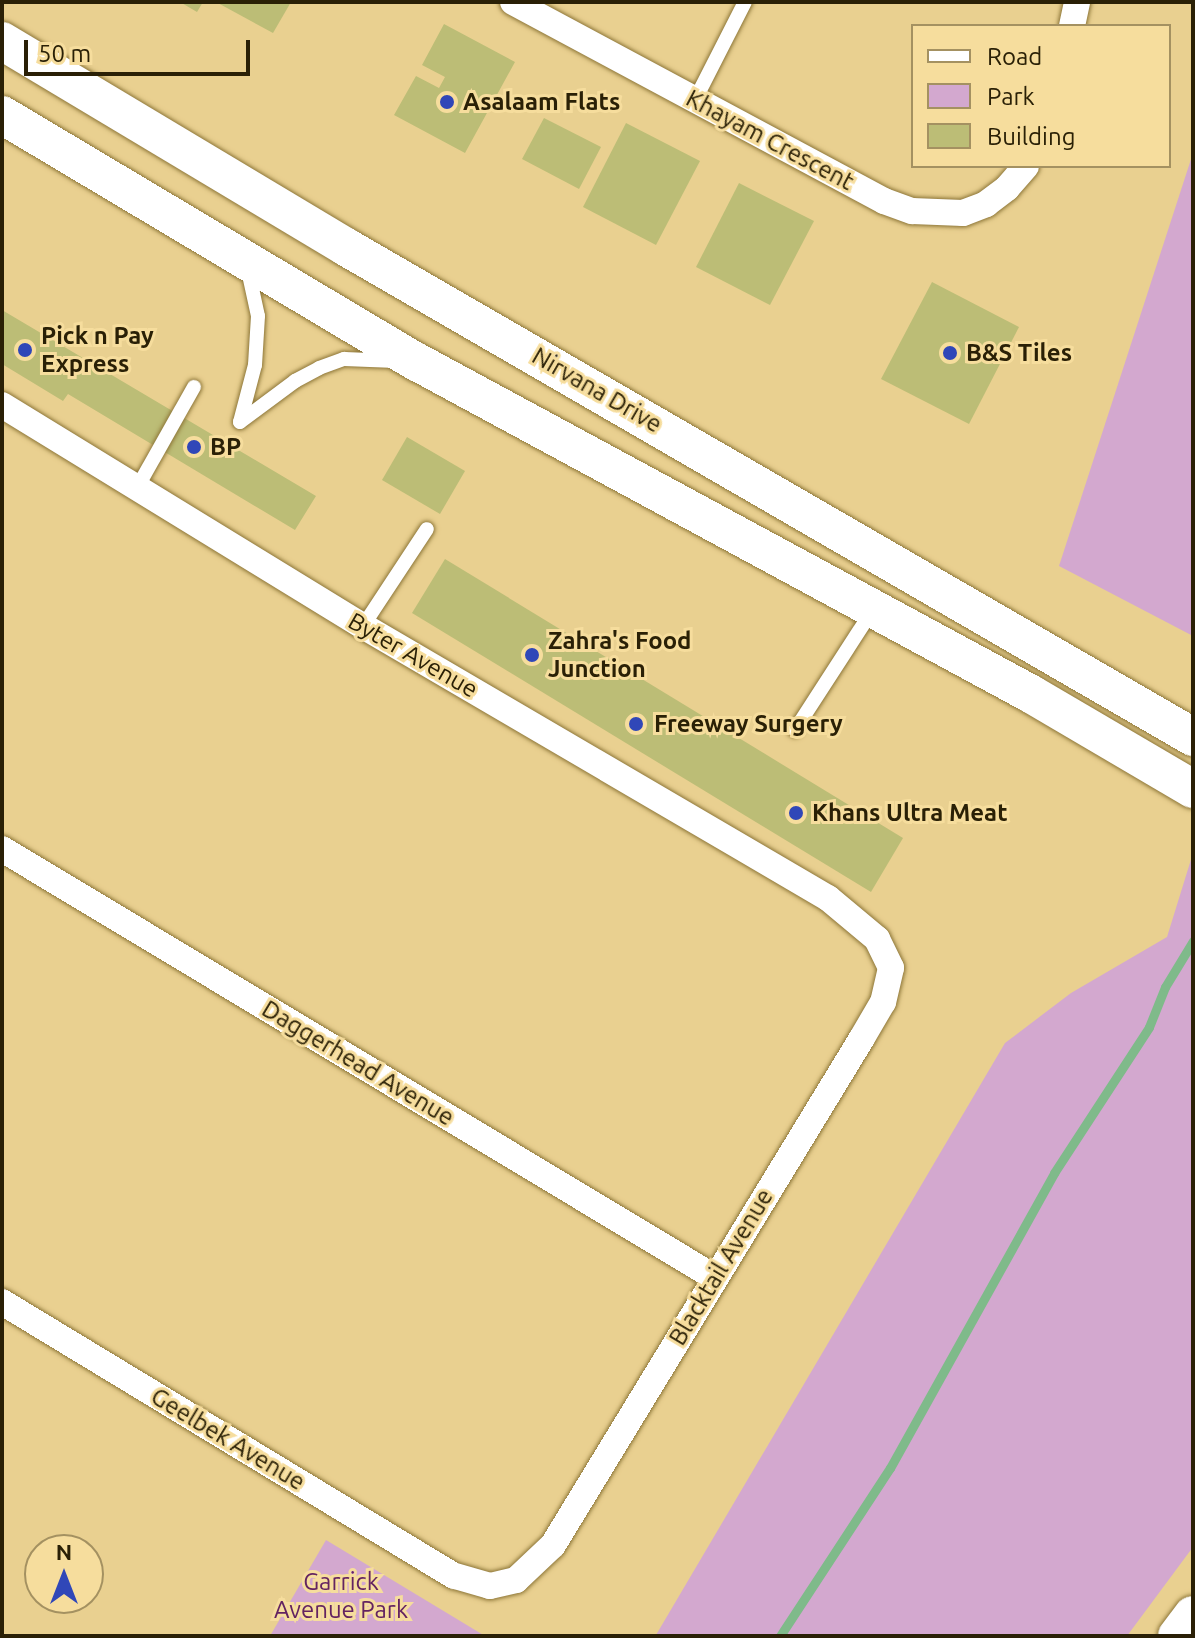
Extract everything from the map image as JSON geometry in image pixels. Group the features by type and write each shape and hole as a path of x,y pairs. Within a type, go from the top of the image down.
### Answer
{"main road":[{"name":"Nirvana Drive","path":"2,41 332,239 1193,737"},
{"path":"2,115 417,362 1098,731 1193,789"},
{"path":"1177,1636 1193,1615"}],"street":[{"name":"Khayam Crescent","path":"513,2 884,201 912,211 963,213 986,204 1007,188 1024,168"},
{"path":"1072,24 1077,2"},
{"name":"Byter Avenue","path":"2,405 363,626 828,898"},
{"name":"Daggerhead Avenue","path":"2,849 714,1277"},
{"name":"Blacktail Avenue","path":"454,1576 476,1584 503,1585 533,1568 553,1545 862,1038 889,984 891,968 877,939 828,898"},
{"name":"Geelbek Avenue","path":"2,1302 454,1576"}],"lane":[{"path":"695,100 745,2"},
{"path":"246,262 258,316 255,365 240,422 295,381 344,359 417,362"},
{"path":"137,488 194,387"},
{"path":"363,626 427,529"},
{"path":"795,730 872,610"}],"green space":[{"path":"1193,153 1193,636 1059,566"},
{"path":"1193,853 1193,1547 1127,1636 652,1636 656,1635 1005,1043 1071,993 1167,937"},
{"name":"Garrick Avenue Park","path":"326,1540 485,1636 270,1636"}],"building":[{"path":"180,2 203,2 197,12"},
{"path":"216,2 291,2 273,33"},
{"name":"Asalaam Flats","path":"444,24 515,62 465,153 394,115 416,76 439,88 445,77 422,65"},
{"path":"544,118 601,147 579,189 522,159"},
{"path":"626,123 700,161 656,245 583,207"},
{"path":"739,183 814,221 770,305 696,267"},
{"name":"B&S Tiles","path":"932,282 1019,327 969,424 881,379"},
{"path":"2,310 316,496 295,530 68,394 63,401 2,364"},
{"path":"407,437 465,471 440,514 382,480"},
{"path":"445,559 903,838 871,892 412,613"}],"waterway":[{"path":"780,1636 890,1468 1054,1173 1149,1027 1165,987 1193,941"}],"place":[{"name":"Asalaam Flats","path":"447,102"},
{"name":"Pick n Pay Express","path":"25,350"},
{"name":"B&S Tiles","path":"950,353"},
{"name":"BP","path":"194,447"},
{"name":"Zahra's Food Junction","path":"532,655"},
{"name":"Freeway Surgery","path":"636,724"},
{"name":"Khans Ultra Meat","path":"796,813"}]}
